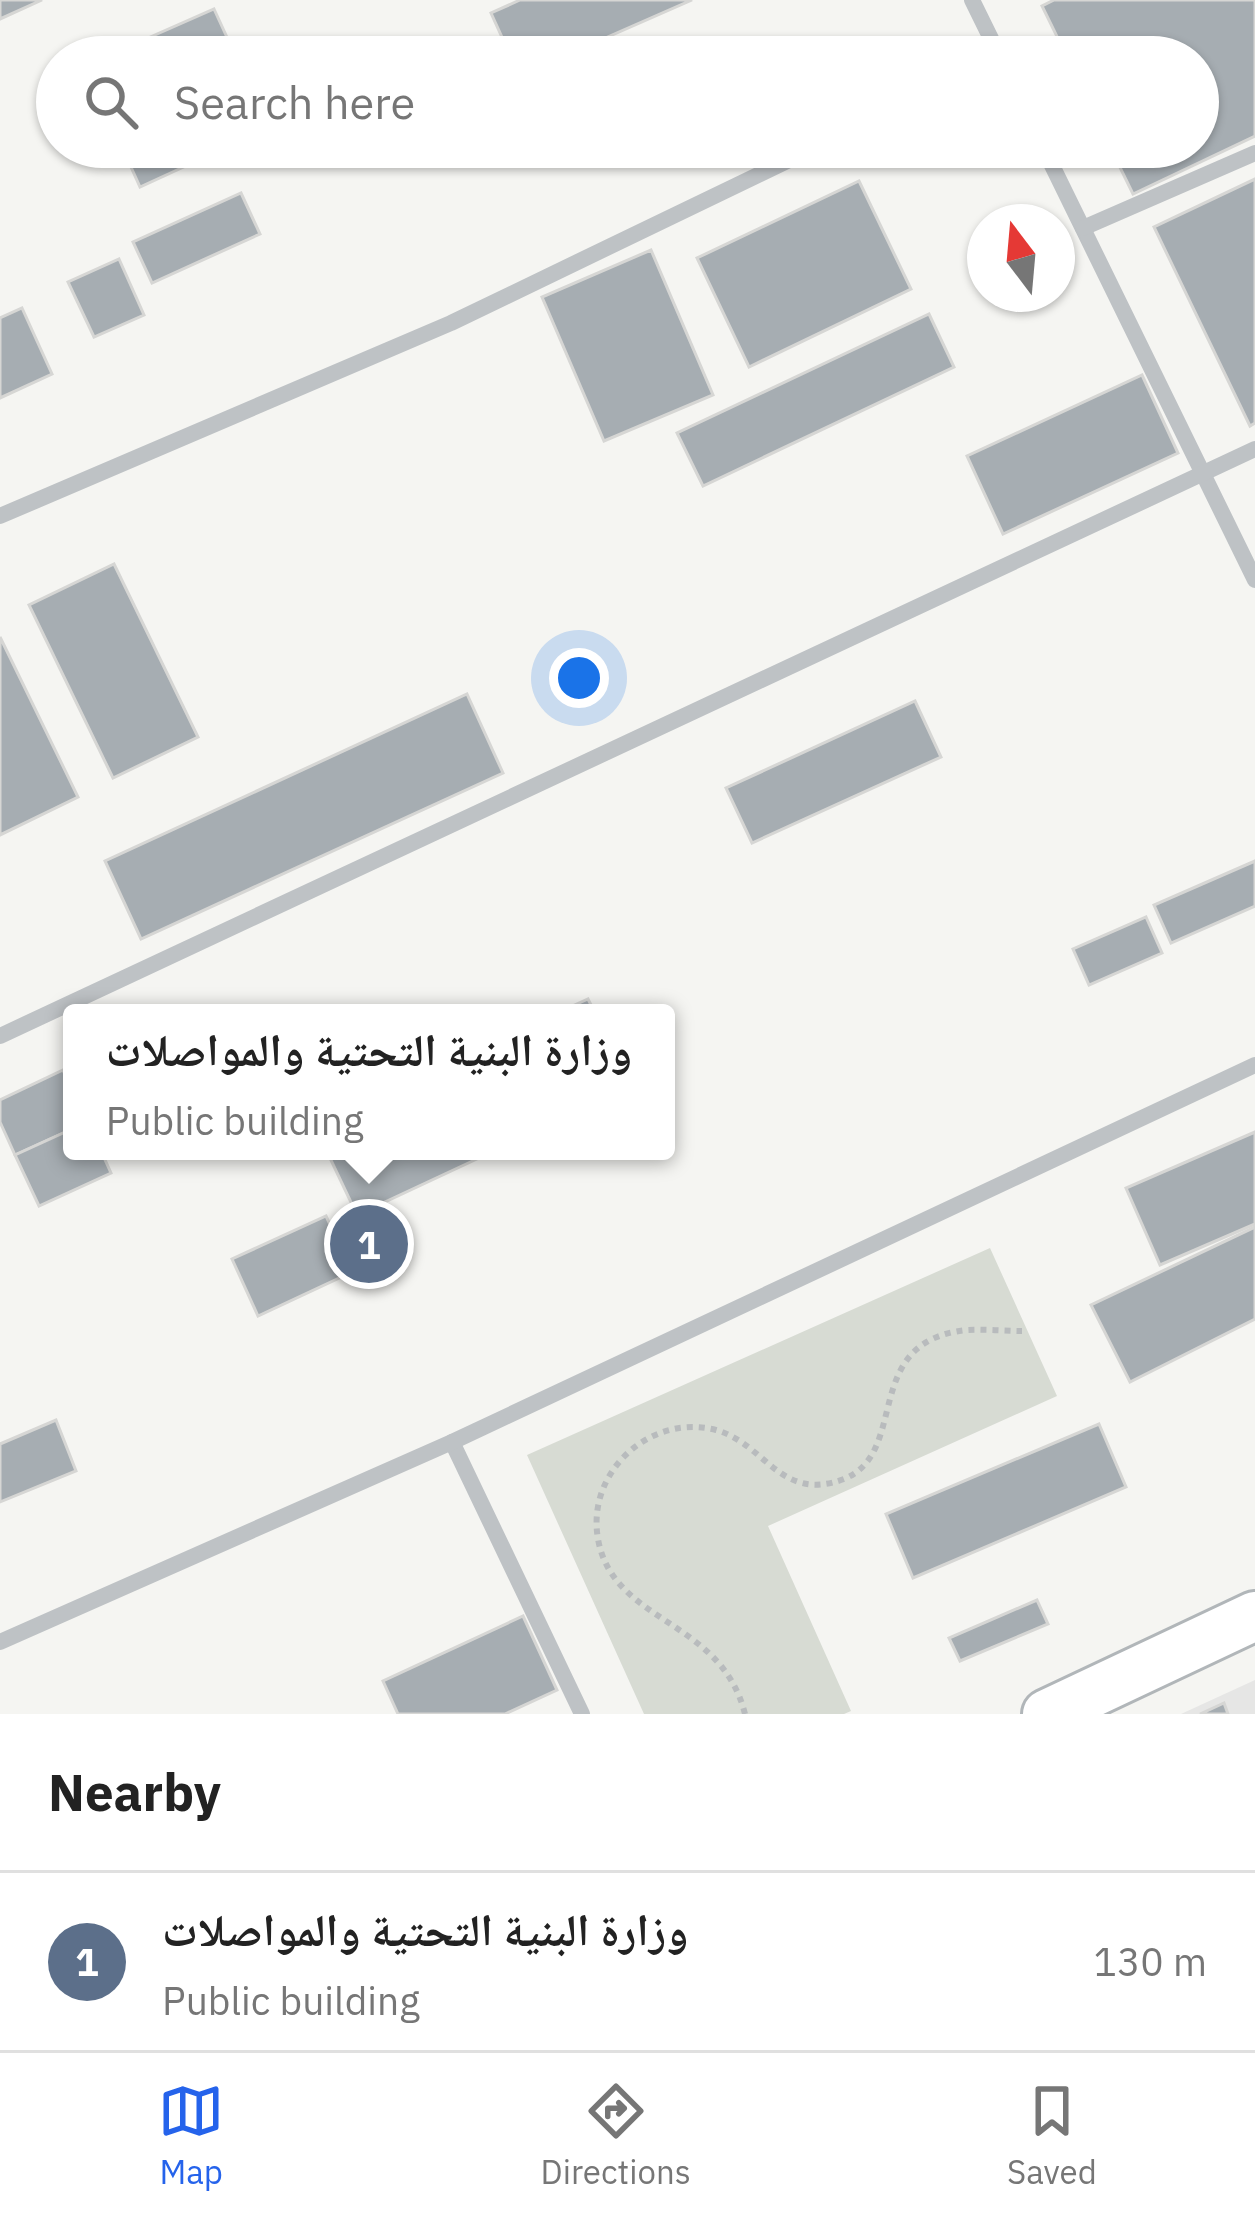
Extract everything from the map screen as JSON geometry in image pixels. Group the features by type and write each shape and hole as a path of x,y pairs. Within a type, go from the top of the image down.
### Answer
{"main road":[{"path":"1047,1714 1255,1616"}],"lane":[{"path":"979,2 992,36"},
{"path":"1083,228 1255,153"},
{"path":"0,516 451,323 772,168"},
{"path":"1053,168 1255,580"},
{"path":"68,1004 1255,449"},
{"path":"0,1036 63,1007"},
{"path":"0,1642 452,1442 1255,1065"},
{"path":"452,1442 582,1714"}],"path":[{"path":"745,1714 722,1664 702,1642 635,1600 607,1566 596,1529 598,1504 616,1461 645,1440 682,1429 710,1429 739,1437 782,1476 802,1484 850,1477 882,1440 894,1378 911,1356 932,1341 964,1330 1022,1331"}],"shaded area":[{"path":"990,1248 1057,1396 768,1526 851,1711 644,1714 527,1455"},
{"path":"1255,1680 1255,1714 1181,1714"}],"building":[{"path":"0,0 42,0 0,19"},
{"path":"520,0 692,0 610,36 501,36 491,13"},
{"path":"1054,0 1255,0 1255,136 1219,153 1219,36 1057,36 1042,6"},
{"path":"214,9 226,36 153,36"},
{"path":"131,168 181,168 140,187"},
{"path":"1120,168 1188,168 1133,194"},
{"path":"1255,179 1255,423 1250,426 1154,227"},
{"path":"859,181 911,289 749,367 697,258"},
{"path":"241,193 260,234 152,283 133,242"},
{"path":"651,250 713,395 604,441 542,297"},
{"path":"119,259 144,315 94,337 68,282"},
{"path":"22,308 52,374 0,398 0,318"},
{"path":"929,314 954,367 703,486 677,433"},
{"path":"1142,375 1178,453 1003,534 967,456"},
{"path":"114,564 198,737 113,778 29,605"},
{"path":"0,637 78,797 0,835"},
{"path":"467,694 503,773 141,939 105,861"},
{"path":"915,701 941,757 752,843 726,788"},
{"path":"1255,861 1255,906 1171,943 1154,905"},
{"path":"1146,917 1162,953 1089,985 1073,949"},
{"path":"63,1070 63,1133 15,1155 0,1122 0,1100"},
{"path":"1255,1132 1255,1224 1160,1265 1126,1188"},
{"path":"63,1133 63,1160 105,1160 111,1173 39,1206 15,1155"},
{"path":"331,1160 475,1160 357,1215"},
{"path":"326,1216 352,1272 258,1316 232,1259"},
{"path":"1255,1227 1255,1319 1130,1382 1091,1305"},
{"path":"56,1420 76,1471 0,1502 0,1444"},
{"path":"1099,1424 1126,1487 913,1578 886,1514"},
{"path":"1037,1600 1048,1624 960,1661 949,1638"},
{"path":"523,1616 557,1690 505,1714 398,1714 383,1681"},
{"path":"1224,1703 1228,1714 1200,1714"}],"place":[{"name":"وزارة البنية التحتية والمواصلات","path":"369,1244"}]}
